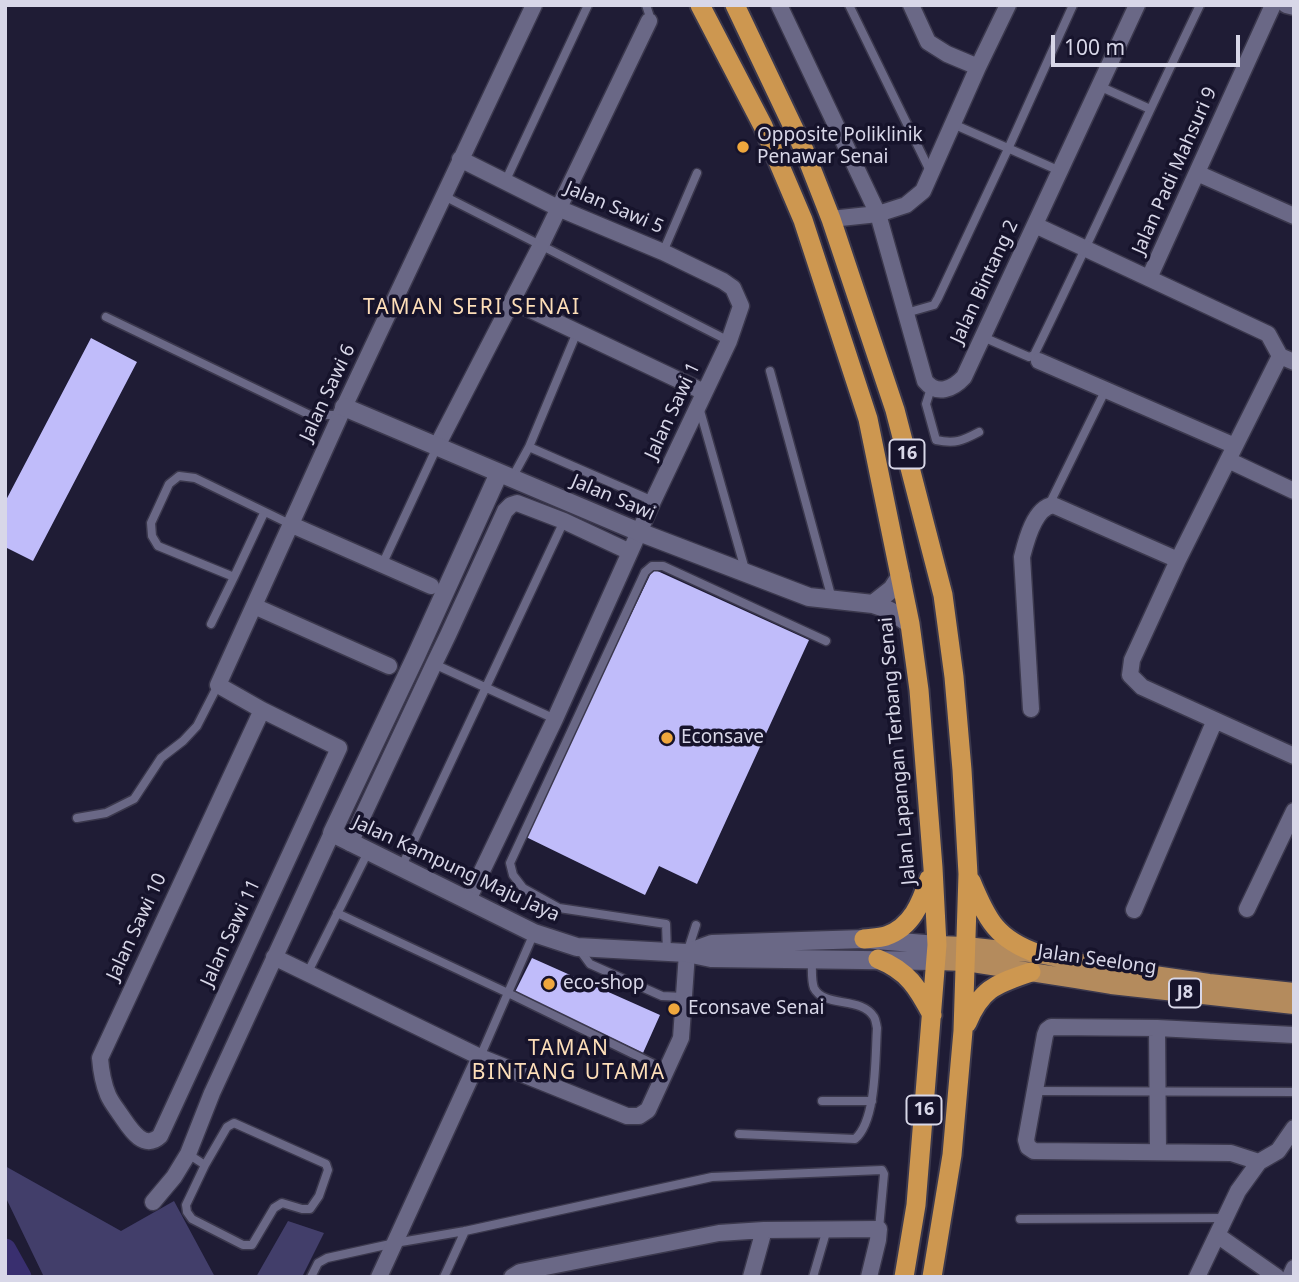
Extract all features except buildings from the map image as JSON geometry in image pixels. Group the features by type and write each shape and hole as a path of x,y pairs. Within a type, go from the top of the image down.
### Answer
{"highway":[{"name":"Jalan Lapangan Terbang Senai","path":"700,5 763,127 803,220 868,419 910,624 919,690 933,868 936,953 916,1205 904,1277"},
{"name":"16","path":"735,5 804,150 831,219 895,410 940,583 954,677 968,874 964,1031 952,1155 932,1277"},
{"path":"863,939 887,936 913,917 933,868"},
{"path":"964,1031 984,993 1035,963 1023,948 996,929 984,911 968,874"},
{"path":"878,959 892,965 913,982 932,1016"}],"main road":[{"name":"Jalan Seelong","path":"936,953 1106,968 1294,992"},
{"name":"Jalan Seelong","path":"1035,963 1111,985 1294,1005"}],"street":[{"name":"Jalan Sawi 6","path":"218,685 342,411 534,5"},
{"path":"779,5 878,214 925,381 931,388"},
{"path":"911,5 928,42 947,54 978,67"},
{"path":"831,219 878,214 906,205 923,191 1008,5"},
{"name":"Jalan Bintang 2","path":"931,388 941,390 958,384 964,377 1137,5"},
{"name":"Jalan Padi Mahsuri 9","path":"1149,278 1273,5"},
{"path":"1286,5 1294,7"},
{"path":"437,446 541,245 648,13"},
{"name":"Jalan Sawi 5","path":"460,159 558,208 663,252 723,281 733,288 741,306"},
{"path":"1197,173 1294,216"},
{"path":"1035,225 1268,334 1287,359 1231,453 1132,660 1130,675 1142,687 1294,756"},
{"path":"512,301 701,398"},
{"name":"Jalan Sawi 1","path":"468,900 555,719 729,341 741,306"},
{"path":"1039,361 1106,389 1231,453 1294,491"},
{"name":"Jalan Sawi","path":"342,411 437,446 639,532 809,597 873,604 890,610 910,624"},
{"path":"153,1202 174,1177 188,1154 212,1093 274,957 505,475"},
{"path":"351,843 510,505 517,503 564,521 630,552"},
{"path":"1031,709 1021,557 1027,536 1038,515 1049,505 1053,505 1178,560"},
{"path":"292,525 431,586"},
{"path":"873,604 892,589 901,575"},
{"path":"254,606 389,666"},
{"path":"218,685 262,710"},
{"name":"Jalan Sawi 11","path":"160,1136 339,748 262,710"},
{"name":"Jalan Sawi 10","path":"160,1136 147,1142 131,1131 109,1097 102,1078 100,1058 262,710"},
{"path":"1134,910 1215,720"},
{"path":"1248,909 1294,811"},
{"name":"Jalan Kampung Maju Jaya","path":"332,834 534,933 577,947 687,953 711,958 812,960 878,959 936,953"},
{"name":"Jalan Kampung Maju Jaya","path":"687,953 712,944 863,939 936,953"},
{"path":"274,957 480,1057 627,1116 639,1116 648,1110 681,1038 687,953"},
{"path":"1259,1163 1231,1153 1034,1151 1028,1147 1026,1140 1045,1035 1051,1027 1157,1028 1294,1035"},
{"path":"1157,1028 1158,1152"},
{"path":"379,1277 480,1057"},
{"path":"1197,1277 1238,1191 1259,1163 1278,1151 1294,1128"},
{"path":"512,1277 520,1272 719,1233 827,1228 879,1229 869,1277"},
{"path":"751,1277 764,1230"},
{"path":"1217,1235 1277,1277"},
{"path":"1290,1277 1294,1268"}],"lane":[{"path":"505,182 588,5"},
{"path":"849,5 932,173"},
{"path":"906,313 934,305 1073,5"},
{"path":"983,337 1029,357 1034,355 1200,5"},
{"path":"1099,86 1150,109"},
{"path":"953,124 1060,172"},
{"path":"663,252 697,173"},
{"path":"444,196 729,341"},
{"path":"106,317 310,415 342,411"},
{"path":"505,475 529,447 577,332"},
{"path":"770,371 832,599"},
{"path":"931,388 926,404 936,440 950,443 979,432"},
{"path":"1049,505 1106,389"},
{"path":"701,398 746,573"},
{"path":"382,565 437,446"},
{"path":"529,447 653,502"},
{"path":"234,578 158,546 152,536 151,523 169,484 180,477 195,478 292,525"},
{"path":"211,624 264,513"},
{"path":"401,868 564,521"},
{"path":"667,952 666,924 559,908 523,888 513,875 510,863 645,572 656,565 663,566 826,641"},
{"path":"434,664 555,719"},
{"path":"572,680 591,689"},
{"path":"76,818 106,813 134,799 161,758 197,726 218,685"},
{"path":"307,974 368,852"},
{"path":"337,913 666,1070"},
{"path":"687,953 696,925"},
{"path":"480,1057 534,933"},
{"path":"577,947 590,964 662,996 684,997"},
{"path":"739,1134 855,1139 864,1129 872,1101 877,1028 874,1017 865,1008 823,997 815,990 812,960"},
{"path":"1035,1091 1294,1092"},
{"path":"822,1101 872,1101"},
{"path":"234,1123 326,1164 328,1170 319,1196 310,1209 282,1203 274,1208 252,1245 243,1245 192,1219 187,1212 186,1205 205,1165 227,1127 234,1123"},
{"path":"188,1154 205,1165"},
{"path":"311,1277 318,1263 327,1258 712,1177 882,1170 884,1174 879,1229"},
{"path":"1020,1219 1225,1218"},
{"path":"813,1277 827,1228"},
{"path":"444,1277 465,1231"}],"shaded area":[{"path":"5,1166 121,1231 174,1201 215,1277 44,1277 5,1196"},
{"path":"288,1221 324,1233 302,1277 256,1277"}],"waterway":[{"path":"5,1250 20,1277"}],"place":[{"name":"Opposite Poliklinik Penawar Senai","path":"743,147"},
{"name":"Econsave","path":"667,738"},
{"name":"eco-shop","path":"549,984"},
{"name":"Econsave Senai","path":"674,1009"}],"district":[{"name":"TAMAN SERI SENAI","path":"472,308"},
{"name":"TAMAN BINTANG UTAMA","path":"569,1061"}]}
